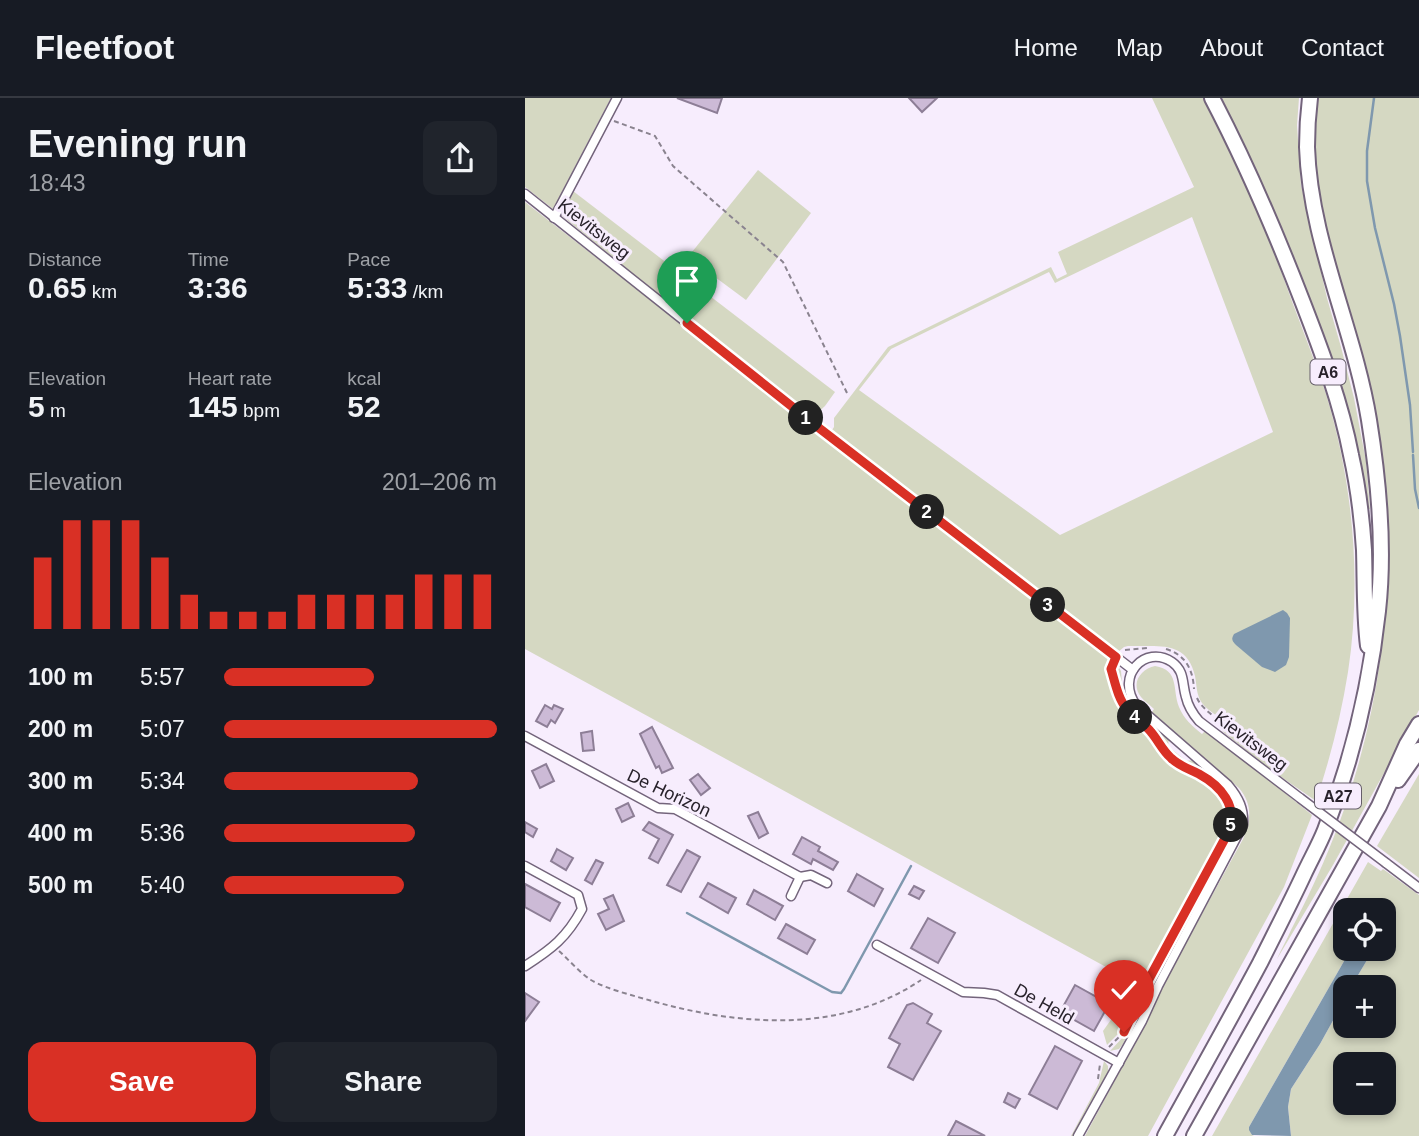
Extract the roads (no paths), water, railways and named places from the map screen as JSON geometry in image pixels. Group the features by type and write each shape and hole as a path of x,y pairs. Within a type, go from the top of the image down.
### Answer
{"highway":[{"name":"A6","path":"1212,98 1251,175 1283,251 1315,334 1344,426 1352,455 1361,519 1364,615 1370,664"},
{"name":"A6","path":"1310,98 1307,147 1314,203 1323,245 1360,374 1375,461 1381,568 1370,664"},
{"name":"A27","path":"1165,1136 1283,919 1324,833 1352,750 1370,664"},
{"name":"A27","path":"1194,1136 1379,806 1419,724"},
{"name":"A27","path":"1379,806 1419,750"}],"street":[{"path":"554,218 617,98"},
{"name":"Kievitsweg","path":"525,194 819,428 1133,670 1139,663 1150,658 1163,658 1176,665 1183,677 1189,707 1199,721 1419,888"},
{"path":"1078,1136 1142,1021 1157,986 1243,825 1240,802 1228,785 1136,705 1128,682 1133,670"},
{"name":"De Horizon","path":"525,736 658,808 675,809 800,877 811,875 827,883"},
{"path":"525,866 578,895 582,909 564,938 525,966"},
{"path":"791,896 800,877"},
{"name":"De Held","path":"877,945 963,992 997,995 1119,1063"}],"water":[{"path":"1283,610 1290,618 1289,657 1286,665 1275,672 1262,667 1232,639 1234,634"},
{"path":"1344,961 1366,961 1358,975 1336,975"},
{"path":"1333,980 1333,1020 1291,1089 1288,1107 1291,1136 1252,1135 1249,1127"}],"waterway":[{"path":"1374,98 1367,151 1367,181 1400,336 1410,405 1413,452"},
{"path":"1413,455 1419,508"},
{"path":"687,913 832,992 841,993 911,866"}]}
